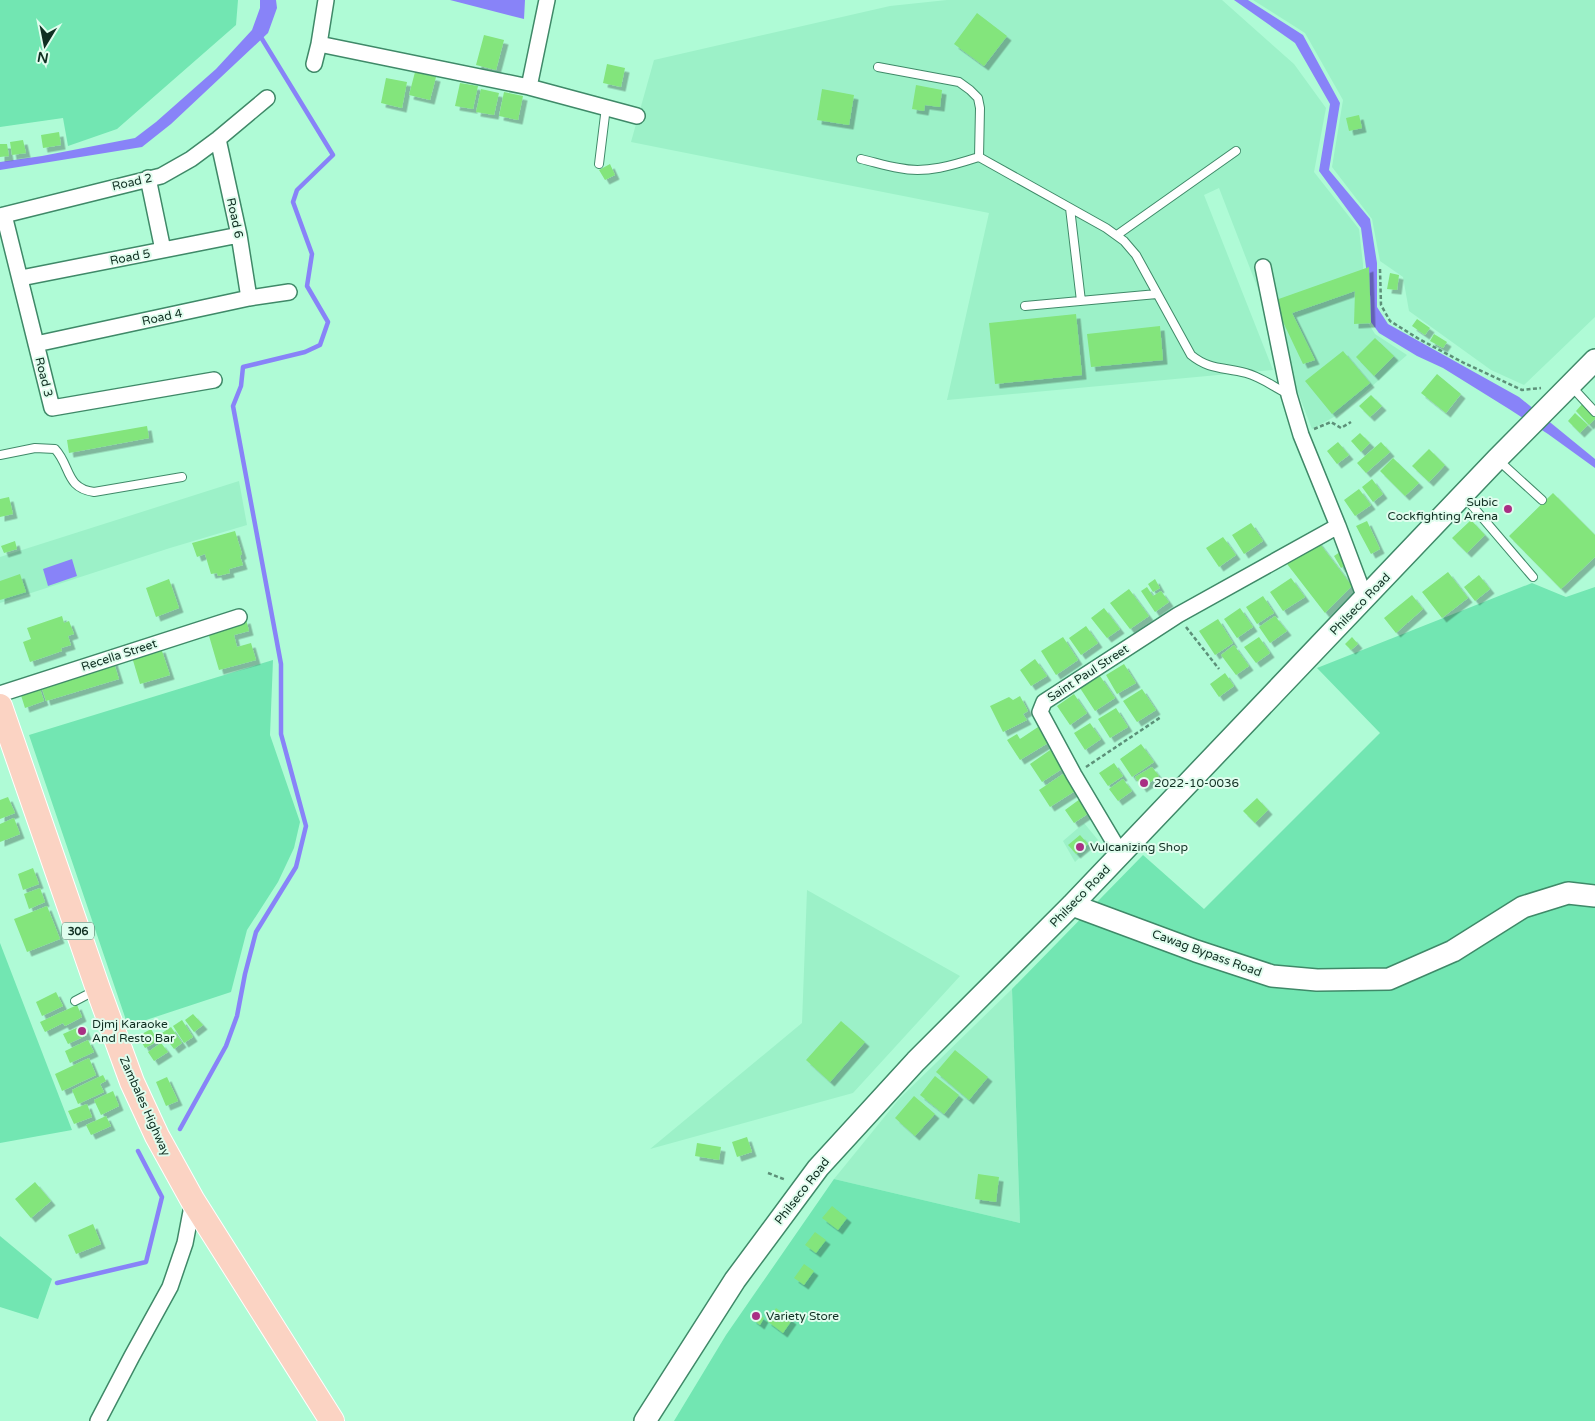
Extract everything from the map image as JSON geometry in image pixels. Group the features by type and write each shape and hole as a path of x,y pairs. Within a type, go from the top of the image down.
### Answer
{"main road":[{"name":"Zambales Highway","path":"0,706 132,1082 165,1153 332,1421"}],"street":[{"path":"314,64 320,44 326,0"},
{"path":"529,87 547,0"},
{"path":"320,44 529,87 606,106 637,116"},
{"name":"Road 2","path":"2,215 161,176 190,159 218,139 268,98"},
{"name":"Road 6","path":"218,139 249,298"},
{"path":"148,178 162,250"},
{"name":"Road 3","path":"2,215 21,278 52,408 214,380"},
{"name":"Road 5","path":"21,278 238,235"},
{"path":"1263,267 1289,395 1301,435 1365,598"},
{"name":"Road 4","path":"36,344 249,298 289,292"},
{"name":"Philseco Road","path":"646,1421 735,1280 818,1168 916,1061 1072,905 1504,452 1547,396 1570,385 1595,361"},
{"path":"1178,616 1338,526"},
{"name":"Saint Paul Street","path":"1121,854 1074,775 1040,712 1044,702 1178,616"},
{"name":"Recella Street","path":"0,694 239,617"},
{"name":"Cawag Bypass Road","path":"1072,905 1196,952 1272,976 1317,980 1389,979 1454,951 1523,907 1568,893 1595,896"},
{"path":"98,1421 170,1287 185,1243 194,1201"}],"lane":[{"path":"878,67 959,82 970,90 978,98 980,108 979,157"},
{"path":"599,164 606,106"},
{"path":"1117,235 1236,151"},
{"path":"862,159 901,169 919,169 949,167 979,157 1117,235 1124,241 1136,255 1190,355 1201,363 1214,368 1246,372 1289,395"},
{"path":"1070,208 1081,301"},
{"path":"1025,306 1157,294"},
{"path":"1570,385 1595,412"},
{"path":"0,455 35,448 55,449 61,455 71,481 86,491 94,492 182,477"},
{"path":"1504,452 1542,500"},
{"path":"1463,495 1534,577"},
{"path":"75,1001 98,989"}],"path":[{"path":"1380,269 1381,305 1390,321 1464,363 1522,390 1547,396"},
{"path":"1301,435 1331,422 1340,428 1352,422"},
{"path":"1178,616 1219,669"},
{"path":"1074,775 1161,717"}],"shaded area":[{"path":"0,0 238,0 236,25 117,129 68,146 63,118 0,127"},
{"path":"260,0 276,0 277,8 268,33 171,124 142,147 0,170 0,162 135,138 216,69 252,30 260,8"},
{"path":"450,0 525,0 524,19"},
{"path":"947,0 1222,0 1294,64 1326,108 1314,172 1359,229 1363,264 1365,318 1375,334 1407,355 1343,412 1312,429 1219,188 1204,195 1273,370 947,400 989,213 631,142 654,60 890,6"},
{"path":"1234,0 1248,0 1303,35 1340,103 1329,170 1370,219 1377,263 1377,307 1388,324 1519,397 1595,459 1595,468 1509,409 1443,368 1417,356 1379,333 1365,314 1366,267 1361,228 1319,171 1330,104 1295,43"},
{"path":"1253,0 1595,0 1595,317 1524,385 1491,370 1409,311 1403,277 1380,261 1372,219 1332,167 1343,100 1305,33"},
{"path":"239,481 247,525 0,603 0,557"},
{"path":"72,559 77,576 48,586 43,569"},
{"path":"1532,583 1566,597 1595,587 1595,1421 674,1421 726,1335 834,1179 1020,1223 1012,989 1143,855 1204,909 1380,733 1317,668"},
{"path":"273,660 270,735 300,822 294,848 278,882 247,930 231,992 128,1026 29,735"},
{"path":"1084,823 1098,840 1075,862 1063,841"},
{"path":"807,890 960,976 853,1093 650,1149 802,1023"},
{"path":"0,943 72,1130 0,1143"},
{"path":"1012,989 1020,1223 834,1179 899,1099"},
{"path":"0,1236 52,1279 38,1319 0,1307"}],"building":[{"path":"977,13 1007,36 984,66 954,44"},
{"path":"484,35 504,40 496,70 476,65"},
{"path":"607,64 625,68 621,87 603,83"},
{"path":"415,72 436,77 430,100 409,95"},
{"path":"386,78 407,82 402,108 381,103"},
{"path":"460,83 478,86 473,109 455,106"},
{"path":"916,85 942,90 940,107 925,105 924,111 912,109"},
{"path":"481,89 499,93 494,115 476,112"},
{"path":"822,89 854,95 849,125 817,120"},
{"path":"504,92 523,96 518,120 499,116"},
{"path":"1359,115 1362,128 1349,131 1346,118"},
{"path":"59,132 61,145 43,148 41,135"},
{"path":"23,140 26,153 12,155 10,142"},
{"path":"0,144 7,144 9,156 0,157"},
{"path":"610,164 615,175 605,180 599,170"},
{"path":"1369,267 1371,323 1354,324 1355,291 1292,313 1315,360 1303,364 1273,301"},
{"path":"1390,273 1399,275 1397,290 1387,289"},
{"path":"1076,314 1082,375 995,384 989,323"},
{"path":"1417,319 1430,328 1425,335 1412,326"},
{"path":"1160,326 1163,360 1091,367 1087,334"},
{"path":"1434,334 1447,342 1443,348 1430,341"},
{"path":"1375,338 1394,356 1374,376 1356,357"},
{"path":"1343,351 1370,383 1332,414 1305,381"},
{"path":"1437,374 1461,394 1446,413 1421,393"},
{"path":"1371,395 1382,406 1370,417 1359,406"},
{"path":"1584,402 1595,413 1595,419 1589,425 1576,411"},
{"path":"1575,413 1588,425 1580,433 1568,421"},
{"path":"147,426 149,438 69,453 67,440"},
{"path":"1360,433 1370,443 1361,452 1351,441"},
{"path":"1338,442 1349,455 1337,464 1327,451"},
{"path":"1381,442 1390,452 1366,473 1357,463"},
{"path":"1429,449 1445,465 1429,482 1412,466"},
{"path":"1393,458 1419,483 1405,496 1380,471"},
{"path":"1372,479 1383,494 1373,502 1362,487"},
{"path":"1359,489 1371,505 1355,516 1344,500"},
{"path":"1553,493 1595,535 1595,557 1561,589 1509,536"},
{"path":"9,497 13,514 0,517 0,499"},
{"path":"1471,520 1485,535 1467,553 1452,538"},
{"path":"1367,521 1380,549 1371,554 1356,526"},
{"path":"1251,523 1263,541 1244,554 1232,535"},
{"path":"235,531 242,554 240,556 243,565 229,569 230,573 218,576 217,573 211,574 205,554 197,557 192,543"},
{"path":"1223,537 1236,555 1219,567 1206,548"},
{"path":"1317,540 1352,586 1325,613 1284,560"},
{"path":"15,541 17,549 4,553 1,546"},
{"path":"1343,550 1350,562 1341,568 1334,556"},
{"path":"1448,572 1468,598 1442,618 1422,592"},
{"path":"20,574 26,592 0,600 0,581"},
{"path":"1479,575 1490,589 1475,601 1464,587"},
{"path":"1291,578 1305,597 1283,611 1270,592"},
{"path":"169,579 179,608 156,617 146,588"},
{"path":"1155,579 1160,588 1153,592 1148,584"},
{"path":"1147,587 1153,596 1161,591 1169,602 1155,612 1141,591"},
{"path":"1129,589 1149,616 1130,629 1110,603"},
{"path":"1412,595 1423,609 1396,633 1384,618"},
{"path":"1263,596 1274,613 1257,624 1246,607"},
{"path":"1104,608 1120,629 1107,638 1091,618"},
{"path":"1240,608 1253,627 1237,638 1224,619"},
{"path":"62,616 64,623 69,621 74,634 68,636 71,645 61,648 62,651 30,662 23,642 31,639 27,628"},
{"path":"1275,616 1287,631 1270,643 1259,627"},
{"path":"246,619 249,631 234,635 237,647 251,643 256,660 219,670 207,629"},
{"path":"1218,619 1233,643 1215,655 1199,631"},
{"path":"1086,626 1098,643 1081,655 1069,638"},
{"path":"1063,637 1078,660 1056,675 1041,651"},
{"path":"1259,637 1270,653 1256,663 1244,647"},
{"path":"1352,637 1358,644 1351,650 1345,644"},
{"path":"1234,645 1249,666 1236,675 1221,655"},
{"path":"161,648 170,675 140,684 132,657"},
{"path":"1035,659 1047,676 1031,686 1020,670"},
{"path":"113,660 119,679 46,701 40,682"},
{"path":"1124,664 1136,683 1117,694 1106,675"},
{"path":"1225,673 1234,686 1219,697 1210,684"},
{"path":"1100,676 1115,698 1095,711 1080,688"},
{"path":"38,683 44,701 25,708 19,689"},
{"path":"1142,689 1156,710 1137,722 1123,701"},
{"path":"1074,694 1087,713 1070,725 1057,706"},
{"path":"1020,696 1028,711 1023,714 1027,720 1003,732 990,706 1009,697 1013,700"},
{"path":"1116,708 1128,727 1110,738 1098,719"},
{"path":"1090,723 1101,739 1085,750 1074,733"},
{"path":"1038,727 1048,743 1020,760 1007,740 1017,734 1020,739"},
{"path":"1141,744 1154,762 1132,777 1120,759"},
{"path":"1053,748 1065,767 1042,782 1030,764"},
{"path":"1114,763 1123,776 1108,786 1099,773"},
{"name":"2022-10-0036","path":"1152,767 1159,776 1142,788 1135,777"},
{"path":"1063,774 1075,791 1050,807 1039,790"},
{"path":"1123,779 1132,791 1118,801 1109,789"},
{"path":"8,797 15,813 0,819 0,800"},
{"path":"1257,798 1268,810 1255,823 1243,811"},
{"path":"1080,799 1089,813 1074,823 1065,810"},
{"path":"14,818 20,834 0,842 0,824"},
{"path":"1080,835 1088,844 1076,854 1068,845"},
{"path":"33,868 39,884 23,890 18,874"},
{"path":"40,888 45,902 29,909 24,894"},
{"path":"47,906 60,939 27,952 14,919"},
{"path":"56,992 63,1006 42,1016 36,1002"},
{"path":"77,1005 82,1017 65,1026 63,1023 45,1032 40,1022"},
{"path":"193,1014 203,1025 194,1032 185,1020"},
{"path":"182,1020 193,1037 184,1043 173,1026"},
{"path":"841,1021 865,1042 830,1082 806,1060"},
{"path":"83,1025 87,1035 68,1044 63,1034"},
{"path":"171,1027 182,1043 174,1049 162,1033"},
{"path":"151,1029 158,1041 145,1048 138,1036"},
{"path":"88,1040 94,1052 70,1063 65,1051"},
{"path":"161,1043 168,1052 154,1061 148,1052"},
{"path":"955,1050 988,1077 969,1100 936,1072"},
{"path":"89,1058 96,1075 62,1091 55,1074"},
{"path":"103,1075 106,1081 100,1084 104,1092 78,1104 72,1090"},
{"path":"935,1076 959,1095 944,1114 920,1095"},
{"path":"167,1077 178,1101 166,1106 156,1082"},
{"path":"113,1091 119,1106 101,1115 94,1100"},
{"path":"914,1096 935,1114 915,1136 895,1118"},
{"path":"87,1104 92,1117 74,1124 68,1111"},
{"path":"106,1116 111,1126 91,1135 86,1125"},
{"path":"747,1137 752,1152 737,1157 732,1142"},
{"path":"697,1143 721,1147 719,1160 695,1156"},
{"path":"978,1174 999,1177 996,1202 975,1199"},
{"path":"35,1182 51,1201 31,1218 15,1199"},
{"path":"832,1206 847,1218 838,1230 822,1218"},
{"path":"93,1224 101,1244 76,1254 68,1235"},
{"path":"815,1232 826,1240 816,1253 805,1245"},
{"path":"804,1264 814,1271 804,1285 794,1278"},
{"path":"776,1308 792,1320 783,1333 767,1321"},
{"path":"756,1313 764,1318 760,1325 752,1319"}],"waterway":[{"path":"180,1129 226,1046 237,1016 256,932 296,867 306,826 281,734 281,664 233,406 241,386 243,367 305,352 320,345 328,322 307,286 312,254 293,202 297,190 333,155 259,34"},
{"path":"57,1283 146,1262 162,1197 138,1151"}],"place":[{"name":"Subic Cockfighting Arena","path":"1508,509"},
{"name":"2022-10-0036","path":"1144,783"},
{"name":"Vulcanizing Shop","path":"1080,847"},
{"name":"Djmj Karaoke And Resto Bar","path":"82,1031"},
{"name":"Variety Store","path":"756,1316"}]}
